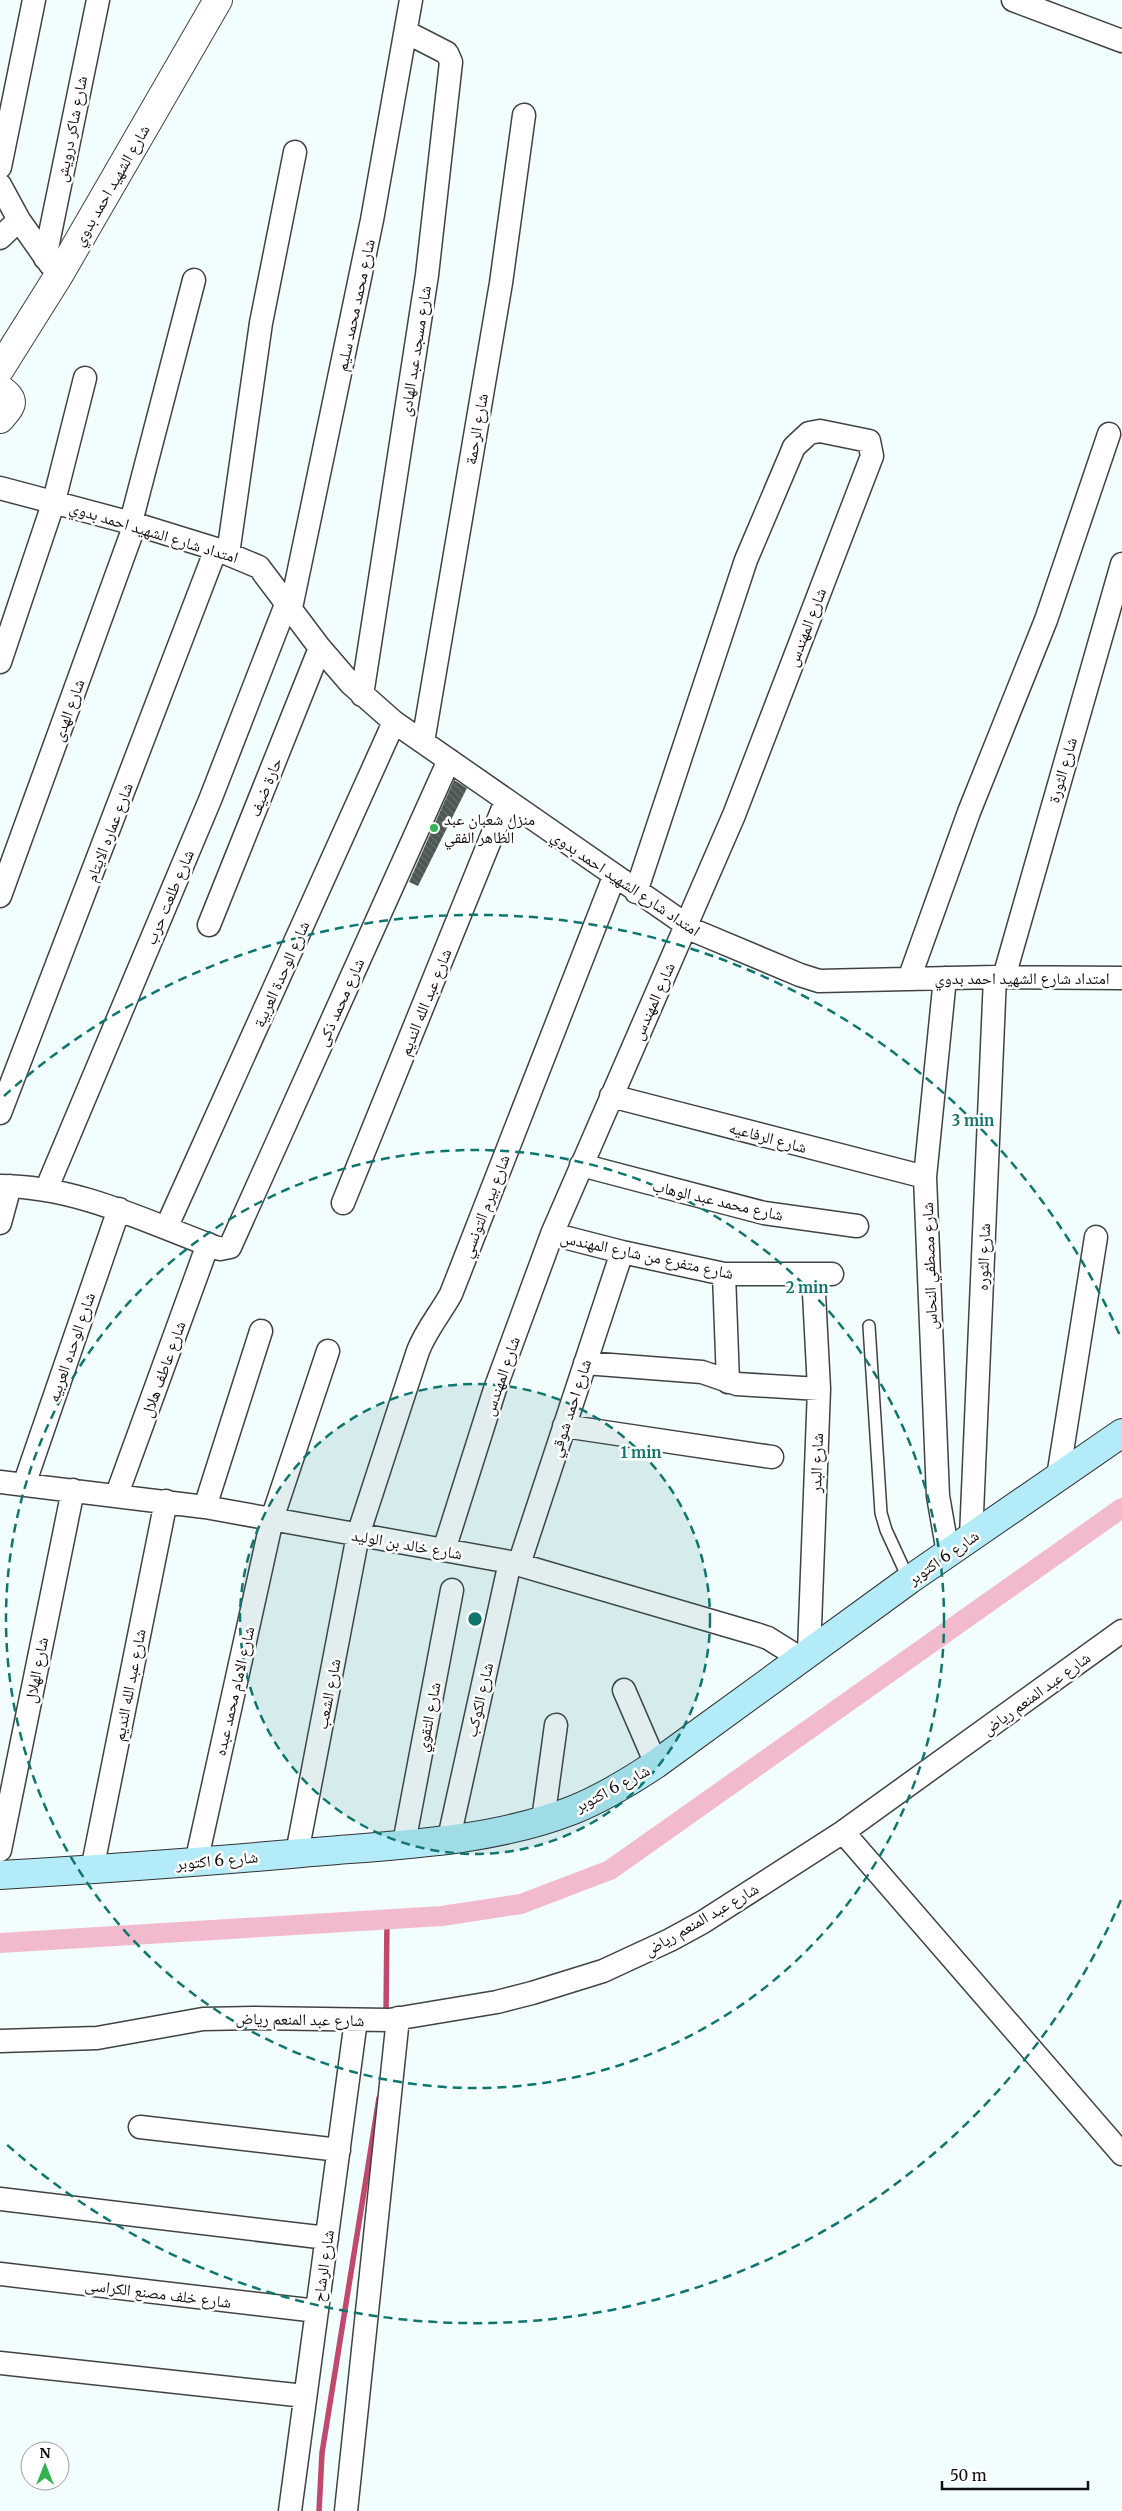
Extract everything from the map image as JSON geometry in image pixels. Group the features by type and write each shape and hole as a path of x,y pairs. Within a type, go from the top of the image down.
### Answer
{"main road":[{"name":"شارع 6 اكتوبر","path":"0,1875 196,1863 449,1838 509,1829 543,1820 602,1797 656,1764 909,1580 1122,1433"}],"street":[{"path":"0,168 34,0"},
{"name":"شارع شاكر درويش","path":"52,266 98,0"},
{"name":"شارع الشهيد احمد بدوي","path":"0,369 52,266 218,0"},
{"name":"شارع محمد محمد سليم","path":"289,605 372,220 412,0"},
{"path":"1013,0 1122,41"},
{"name":"شارع مسجد عبد الهادى","path":"362,695 427,276 452,62 447,53 406,32"},
{"name":"شارع الرحمة","path":"423,742 501,283 524,116"},
{"name":"شارع عماره الايتام","path":"0,1114 222,551 262,323 295,152"},
{"path":"0,185 19,220 52,266"},
{"path":"0,238 19,220"},
{"name":"شارع الهدى","path":"0,896 133,523 194,280"},
{"path":"0,662 54,501 85,378"},
{"path":"0,389 10,396 11,404 0,419"},
{"name":"شارع المهندس","path":"444,1550 495,1389 552,1234 734,815 872,456 869,441 820,431 809,432 794,447 746,560 636,892"},
{"path":"909,979 969,812 1046,620 1109,434"},
{"name":"امتداد شارع الشهيد احمد بدوي","path":"0,488 133,523 222,551 259,567 320,648 362,695 394,722 614,877 704,936 811,979 829,982 999,977 1122,978"},
{"name":"شارع الثورة","path":"999,977 1122,564"},
{"name":"شارع طلعت حرب","path":"46,1190 210,800 289,605"},
{"name":"حارة ضيف","path":"209,925 320,648"},
{"name":"شارع الوحدة العربية","path":"167,1226 394,722"},
{"name":"شارع محمد ذكى","path":"208,1244 225,1248 232,1243 449,760"},
{"name":"شارع عبد الله النديم","path":"343,1203 506,801"},
{"name":"شارع بيرم التونسي","path":"358,1535 418,1351 426,1331 440,1314 451,1294 614,877"},
{"name":"شارع الثوره","path":"971,1537 999,977"},
{"name":"شارع مصطفي النحاس","path":"945,978 925,1177 938,1496 948,1553"},
{"name":"شارع الرفاعيه","path":"611,1096 925,1177"},
{"name":"شارع محمد عبد الوهاب","path":"582,1165 764,1213 857,1226"},
{"path":"0,1223 5,1186 46,1190 119,1209 167,1226 208,1244"},
{"name":"شارع الوحده العربيه","path":"24,1485 119,1209"},
{"name":"شارع متفرع من شارع المهندس","path":"552,1234 622,1252 724,1274 823,1274"},
{"path":"1058,1477 1096,1237"},
{"name":"شارع عاطف هلال","path":"117,1494 208,1244"},
{"name":"شارع احمد شوقي","path":"515,1563 586,1363 622,1252"},
{"path":"724,1274 728,1382"},
{"name":"شارع البدر","path":"804,1655 819,1389 823,1274"},
{"path":"205,1507 261,1331"},
{"name":"شارع الامام محمد عبده","path":"196,1863 272,1519 328,1351"},
{"path":"586,1363 702,1372 728,1382 819,1389"},
{"path":"564,1426 772,1457"},
{"name":"شارع خالد بن الوليد","path":"0,1482 117,1494 205,1507 515,1563 756,1634 804,1655"},
{"name":"شارع الهلال","path":"0,1850 72,1490"},
{"name":"شارع عبد الله النديم","path":"92,1870 166,1501"},
{"name":"شارع الشعب","path":"297,1853 358,1535"},
{"name":"شارع الكوكب","path":"449,1838 515,1563"},
{"name":"شارع التقوي","path":"404,1843 452,1590"},
{"name":"شارع عبد المنعم رياض","path":"0,2041 97,2038 180,2022 212,2019 393,2019 496,2002 541,1991 603,1970 670,1940 703,1922 844,1832 1122,1630"},
{"path":"624,1690 656,1764"},
{"path":"543,1820 556,1725"},
{"path":"844,1832 1122,2154"},
{"path":"346,2511 393,2019"},
{"name":"شارع الرشاح","path":"290,2511 358,2020"},
{"path":"140,2127 339,2150"},
{"path":"0,2199 327,2238"},
{"name":"شارع خلف مصنع الكراسى","path":"0,2274 317,2311"},
{"path":"0,2363 305,2396"}],"lane":[{"path":"869,1326 881,1513 886,1530 909,1580"}],"building":[{"path":"454,780 467,788 418,886 409,882"}],"waterway":[{"path":"0,1943 442,1916 521,1904 610,1870 1122,1508"},
{"path":"386,2015 387,1919"},
{"path":"319,2511 322,2453 379,2098"}],"place":[{"name":"منزل شعبان عبد الظاهر الفقي","path":"434,828"}]}
